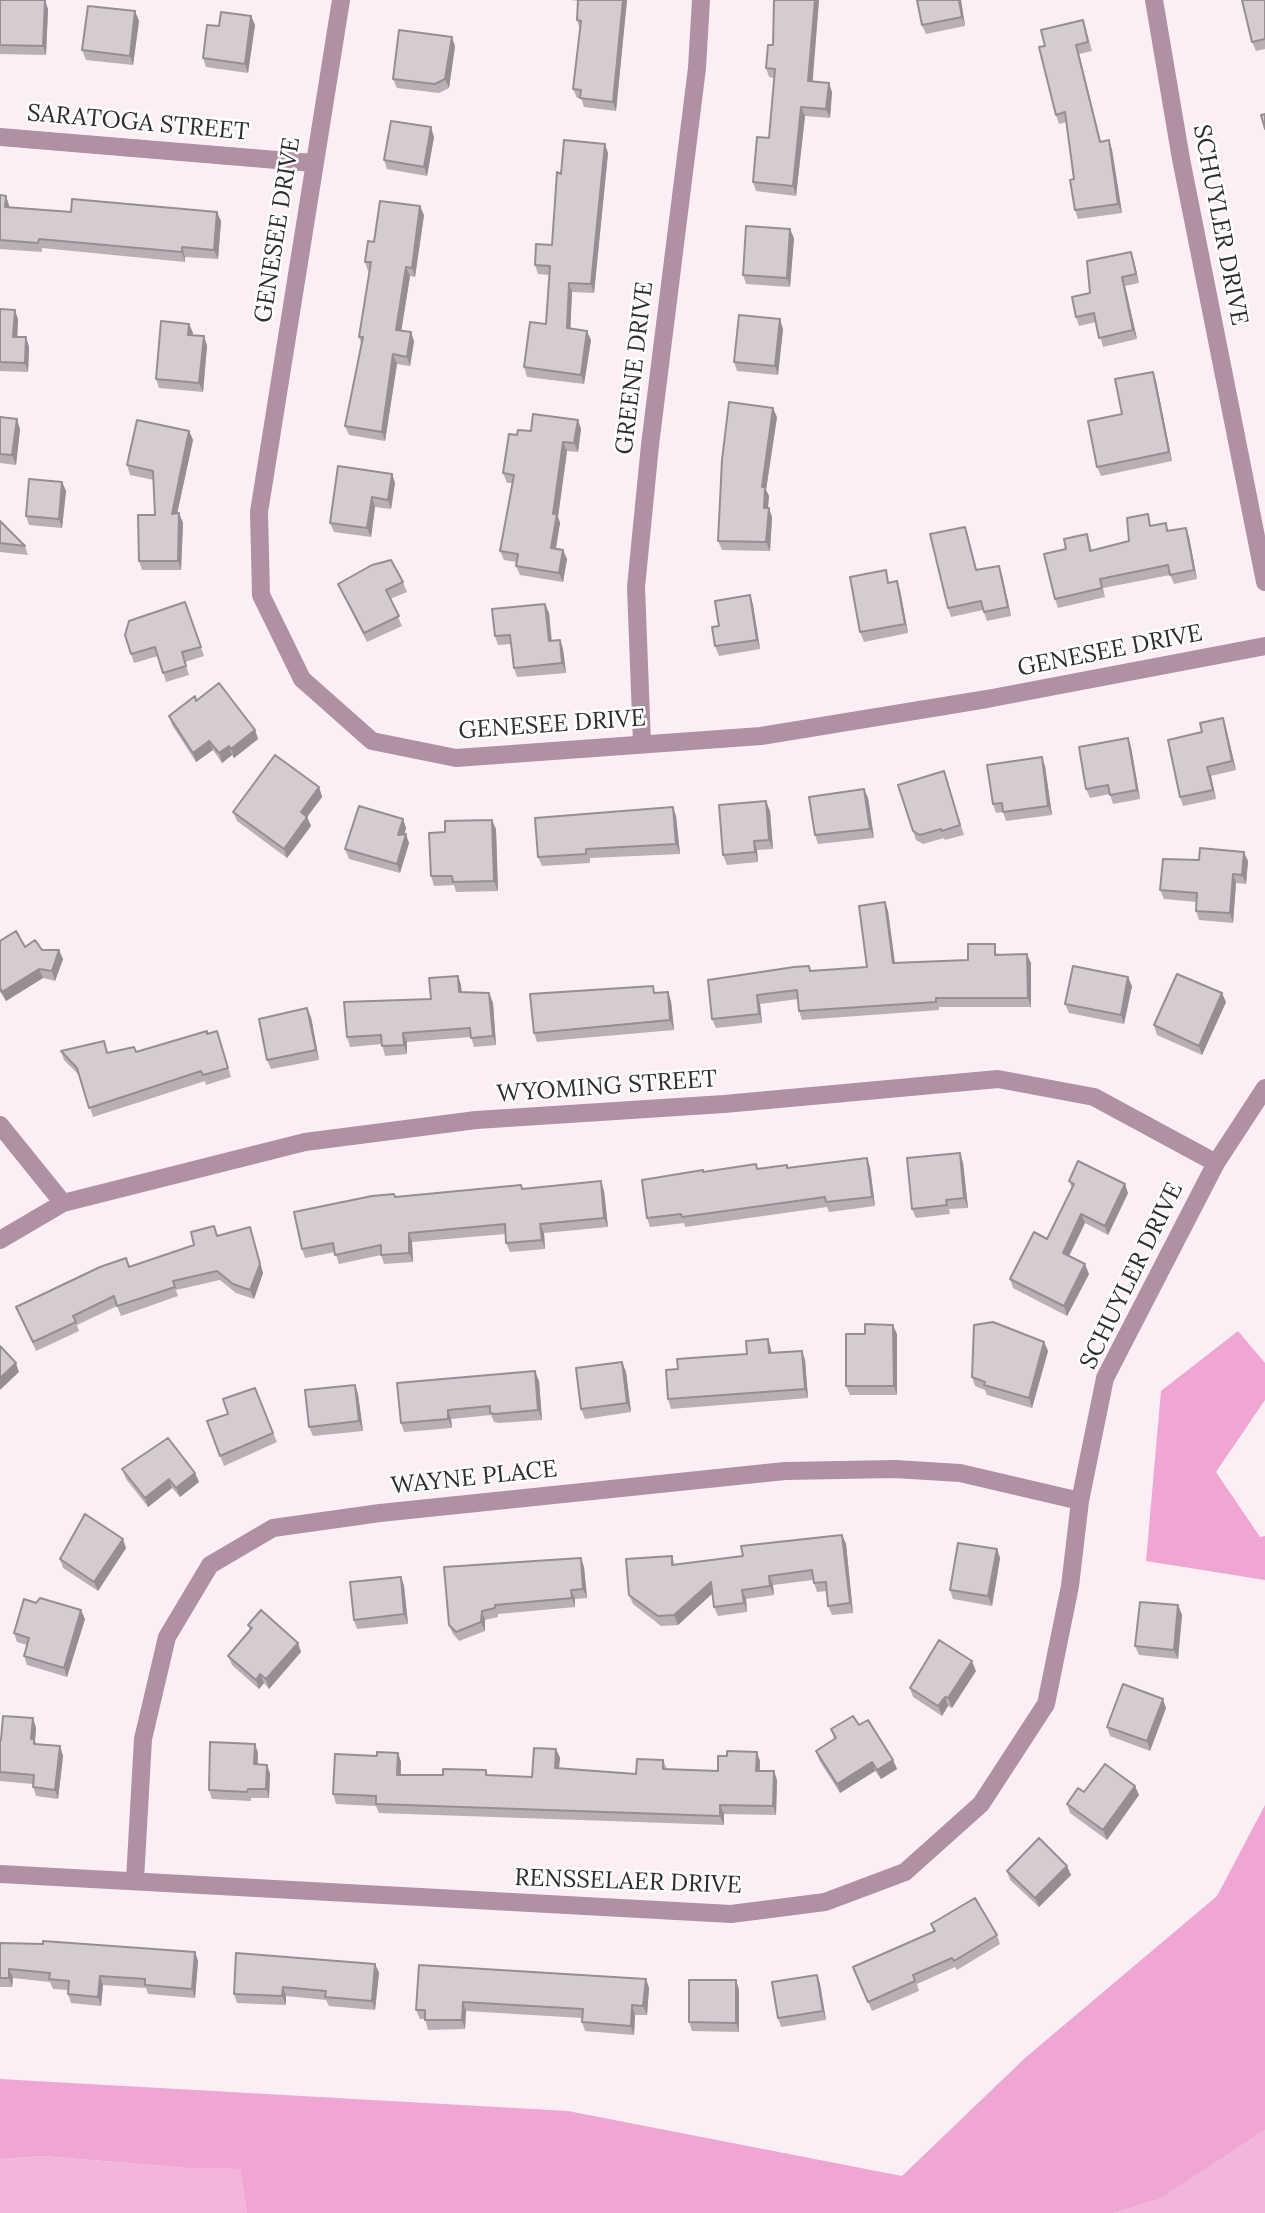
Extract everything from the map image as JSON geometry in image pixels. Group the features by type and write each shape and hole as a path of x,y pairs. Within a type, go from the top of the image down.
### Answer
{"street":[{"name":"GENESEE DRIVE","path":"341,0 313,163 307,225 258,512 261,595 302,679 372,741 456,758 761,736 987,699 1265,646"},
{"name":"GREENE DRIVE","path":"642,743 636,587 650,445 697,68 701,0"},
{"name":"SCHUYLER DRIVE","path":"1154,0 1181,159 1265,582"},
{"name":"SARATOGA STREET","path":"0,137 313,163"},
{"name":"WYOMING STREET","path":"0,1240 63,1203 305,1142 477,1121 724,1104 998,1079 1094,1097 1216,1163"},
{"name":"SCHUYLER DRIVE","path":"1080,1501 1105,1378 1216,1163 1265,1088"},
{"path":"0,1125 63,1203"},
{"name":"WAYNE PLACE","path":"135,1880 143,1739 167,1637 210,1565 272,1528 380,1513 785,1471 895,1469 960,1473 1080,1501"},
{"name":"RENSSELAER DRIVE","path":"0,1874 732,1914 825,1902 905,1872 981,1804 1046,1704 1070,1586 1080,1501"}],"shaded area":[{"path":"1238,1331 1265,1363 1265,1400 1216,1472 1260,1537 1265,1536 1265,1580 1146,1561 1161,1391"},
{"path":"1265,1805 1265,2130 1160,2199 1113,2213 247,2213 240,2169 188,2168 43,2156 0,2159 0,2079 568,2111 902,2176 1025,2058 1217,1896"},
{"path":"1265,2130 1265,2213 1113,2213 1160,2199"},
{"path":"43,2156 188,2168 240,2169 247,2213 0,2213 0,2159"}],"building":[{"path":"0,0 45,0 43,46 0,45"},
{"path":"578,0 623,0 613,102 580,98 581,90 573,89 581,21 577,20"},
{"path":"774,0 815,0 808,81 829,83 826,109 801,107 793,186 753,182 757,137 769,138 775,69 766,68 768,45 773,45"},
{"path":"917,0 959,0 962,17 922,25"},
{"path":"1242,0 1265,0 1265,39 1252,42"},
{"path":"88,6 135,11 130,56 82,50"},
{"path":"221,12 251,16 245,64 203,58 207,25 219,26"},
{"path":"1083,20 1088,42 1076,45 1100,142 1109,140 1118,204 1075,210 1070,180 1074,179 1065,112 1056,115 1039,47 1045,46 1041,30"},
{"path":"399,30 452,37 445,79 435,84 393,79"},
{"path":"391,121 431,127 424,167 384,160"},
{"path":"564,140 605,144 591,284 569,283 567,328 587,331 581,375 524,367 530,322 546,324 550,266 535,265 536,244 552,245 557,172 561,174"},
{"path":"0,195 6,196 5,207 71,212 72,199 217,212 214,250 182,247 182,252 39,239 38,243 0,240"},
{"path":"380,201 420,206 412,268 406,267 396,330 411,332 407,357 393,354 382,432 345,426 363,337 359,337 371,262 365,262 368,241 374,242"},
{"path":"746,226 790,229 787,278 743,275"},
{"path":"1131,252 1136,274 1122,277 1133,330 1099,338 1094,313 1076,317 1072,297 1090,293 1087,261"},
{"path":"0,309 15,310 13,337 26,337 25,363 0,362"},
{"path":"739,315 780,319 775,366 734,362"},
{"path":"161,321 189,324 188,335 204,336 199,383 156,379"},
{"path":"1153,372 1169,452 1097,467 1088,421 1122,414 1115,379"},
{"path":"729,402 773,408 762,487 765,487 764,508 769,508 766,542 718,541 722,460"},
{"path":"533,414 578,420 574,443 563,442 553,514 557,514 551,548 563,550 559,573 516,566 518,554 500,551 514,475 503,473 509,434 517,435 518,430 531,431"},
{"path":"0,417 17,419 12,455 0,454"},
{"path":"137,420 189,431 172,514 179,513 178,561 139,561 138,515 155,515 153,471 127,465"},
{"path":"338,466 392,474 388,500 372,497 367,528 330,523"},
{"path":"29,479 62,482 59,519 26,516"},
{"path":"1148,514 1150,526 1166,523 1167,531 1186,528 1194,570 1170,575 1168,565 1100,579 1102,588 1055,599 1044,554 1066,549 1064,539 1087,534 1090,551 1129,541 1127,518"},
{"path":"0,521 25,546 0,543"},
{"path":"965,527 976,570 999,566 1008,607 984,612 981,601 948,608 930,534"},
{"path":"391,560 403,582 386,590 399,616 364,633 338,584 372,565"},
{"path":"886,570 888,583 897,581 905,624 860,632 850,577"},
{"path":"750,595 757,640 715,646 712,627 719,626 715,601"},
{"path":"185,602 201,647 182,652 186,666 163,673 155,647 131,654 125,635 129,621"},
{"path":"545,604 549,641 560,640 562,663 514,668 510,635 495,636 492,609"},
{"path":"219,683 255,730 231,749 229,746 219,753 209,741 193,753 169,716 195,696 196,701"},
{"path":"1223,718 1232,761 1207,767 1213,790 1180,797 1168,740 1202,732 1200,723"},
{"path":"1128,738 1137,790 1110,795 1108,785 1086,789 1079,747"},
{"path":"275,755 319,787 301,812 307,817 284,849 233,812"},
{"path":"1042,757 1048,806 1003,812 1002,803 993,804 987,765"},
{"path":"944,771 960,825 920,835 913,831 898,785"},
{"path":"864,789 870,829 815,835 809,797"},
{"path":"766,801 769,840 754,841 755,852 723,855 719,805"},
{"path":"359,806 403,819 398,835 406,834 397,864 345,849"},
{"path":"673,807 676,844 586,849 586,854 538,857 535,818"},
{"path":"492,820 494,881 453,882 452,876 431,876 429,833 445,832 445,821"},
{"path":"1200,848 1244,852 1242,875 1233,874 1230,913 1196,911 1197,893 1160,890 1163,859 1199,860"},
{"path":"885,902 893,963 968,960 968,944 995,944 995,955 1027,954 1028,998 936,998 936,1002 799,1011 797,990 757,995 759,1014 712,1019 708,980 794,967 809,966 810,971 867,967 859,906"},
{"path":"16,931 25,947 35,940 42,950 59,950 52,971 39,969 2,992 0,941"},
{"path":"1073,966 1128,977 1121,1015 1065,1004"},
{"path":"1177,974 1222,993 1199,1046 1154,1025"},
{"path":"458,976 459,992 489,993 493,1036 471,1038 470,1028 403,1033 404,1045 382,1046 381,1035 347,1037 344,1002 431,999 429,978"},
{"path":"653,986 654,993 668,992 670,1020 534,1033 530,994"},
{"path":"307,1008 316,1050 267,1060 259,1019"},
{"path":"207,1031 207,1034 217,1031 228,1068 203,1075 201,1071 89,1108 77,1068 61,1051 104,1041 107,1053 134,1047 136,1052"},
{"path":"960,1153 964,1198 946,1200 947,1205 912,1209 907,1158"},
{"path":"867,1158 872,1197 826,1202 825,1197 682,1217 681,1214 647,1218 642,1180 756,1164 757,1169 787,1165 787,1168"},
{"path":"1078,1161 1125,1184 1105,1226 1081,1214 1063,1253 1085,1264 1064,1306 1010,1279 1034,1232 1047,1239 1074,1184 1069,1181"},
{"path":"601,1181 604,1218 540,1224 542,1240 506,1243 505,1224 409,1233 409,1253 381,1255 381,1245 335,1255 333,1243 302,1249 294,1212 372,1196 394,1194 395,1197 521,1185 522,1189"},
{"path":"214,1226 217,1236 250,1227 260,1264 250,1290 233,1284 217,1271 173,1281 175,1287 117,1306 114,1296 73,1316 76,1322 33,1342 16,1307 100,1267 126,1258 129,1267 194,1245 191,1232"},
{"path":"993,1322 1044,1342 1029,1398 984,1385 985,1382 972,1377 974,1325"},
{"path":"865,1324 893,1325 894,1386 846,1386 846,1334 865,1334"},
{"path":"768,1339 769,1353 802,1351 805,1389 668,1399 666,1370 678,1369 677,1359 747,1354 746,1341"},
{"path":"0,1346 16,1363 0,1378"},
{"path":"622,1362 627,1403 581,1409 576,1368"},
{"path":"535,1371 538,1410 495,1414 490,1413 490,1406 448,1410 448,1419 401,1423 397,1383"},
{"path":"355,1385 359,1421 309,1427 305,1390"},
{"path":"255,1388 273,1433 220,1456 207,1421 228,1414 223,1399"},
{"path":"168,1438 195,1473 176,1488 169,1479 145,1498 122,1469"},
{"path":"85,1514 123,1539 94,1582 60,1559"},
{"path":"842,1535 850,1603 828,1606 826,1582 814,1583 812,1570 769,1576 770,1586 742,1590 744,1603 714,1607 711,1582 674,1615 658,1616 629,1595 626,1559 672,1556 672,1565 743,1556 741,1546"},
{"path":"958,1543 997,1549 988,1596 950,1590"},
{"path":"581,1558 583,1589 571,1590 572,1598 495,1605 495,1608 482,1611 481,1622 456,1632 449,1625 444,1567"},
{"path":"401,1577 404,1614 354,1620 350,1582"},
{"path":"40,1598 81,1610 64,1668 24,1656 29,1638 14,1633 24,1599 36,1603"},
{"path":"1140,1602 1178,1605 1174,1650 1135,1646"},
{"path":"261,1610 298,1643 266,1679 260,1674 256,1680 228,1656 252,1628 248,1625"},
{"path":"939,1640 972,1661 948,1698 945,1697 938,1706 910,1688"},
{"path":"1123,1684 1163,1699 1147,1741 1107,1727"},
{"path":"3,1716 33,1718 31,1739 34,1739 34,1744 60,1746 55,1790 33,1787 34,1775 0,1772"},
{"path":"853,1716 859,1725 868,1720 893,1760 877,1770 872,1762 837,1784 816,1751 836,1738 831,1729"},
{"path":"210,1742 255,1744 254,1764 267,1765 266,1789 248,1789 247,1792 209,1790"},
{"path":"534,1748 556,1749 555,1768 636,1774 637,1759 663,1760 663,1769 718,1771 718,1756 727,1756 727,1751 757,1752 756,1771 774,1771 773,1806 720,1805 720,1816 376,1804 376,1796 333,1794 335,1754 377,1756 377,1752 398,1753 397,1775 443,1775 443,1769 486,1770 486,1775 532,1777"},
{"path":"1105,1764 1135,1786 1103,1830 1067,1804 1078,1788 1084,1792"},
{"path":"1039,1838 1067,1866 1035,1898 1007,1871"},
{"path":"975,1898 997,1935 954,1961 952,1958 913,1975 915,1981 868,2002 853,1967 935,1931 931,1924"},
{"path":"43,1941 195,1952 192,1989 145,1985 145,1979 100,1976 98,1997 68,1994 69,1981 49,1979 50,1973 9,1969 9,1978 0,1978 0,1943 43,1944"},
{"path":"236,1953 375,1964 372,2001 325,1997 326,1991 283,1987 282,1996 234,1994"},
{"path":"419,1965 646,1979 643,2006 632,2005 631,2026 582,2022 583,2009 463,2002 462,2020 425,2020 425,2010 416,2010"},
{"path":"817,1975 823,2011 778,2018 772,1982"},
{"path":"689,1980 736,1980 736,2023 689,2022"}]}
